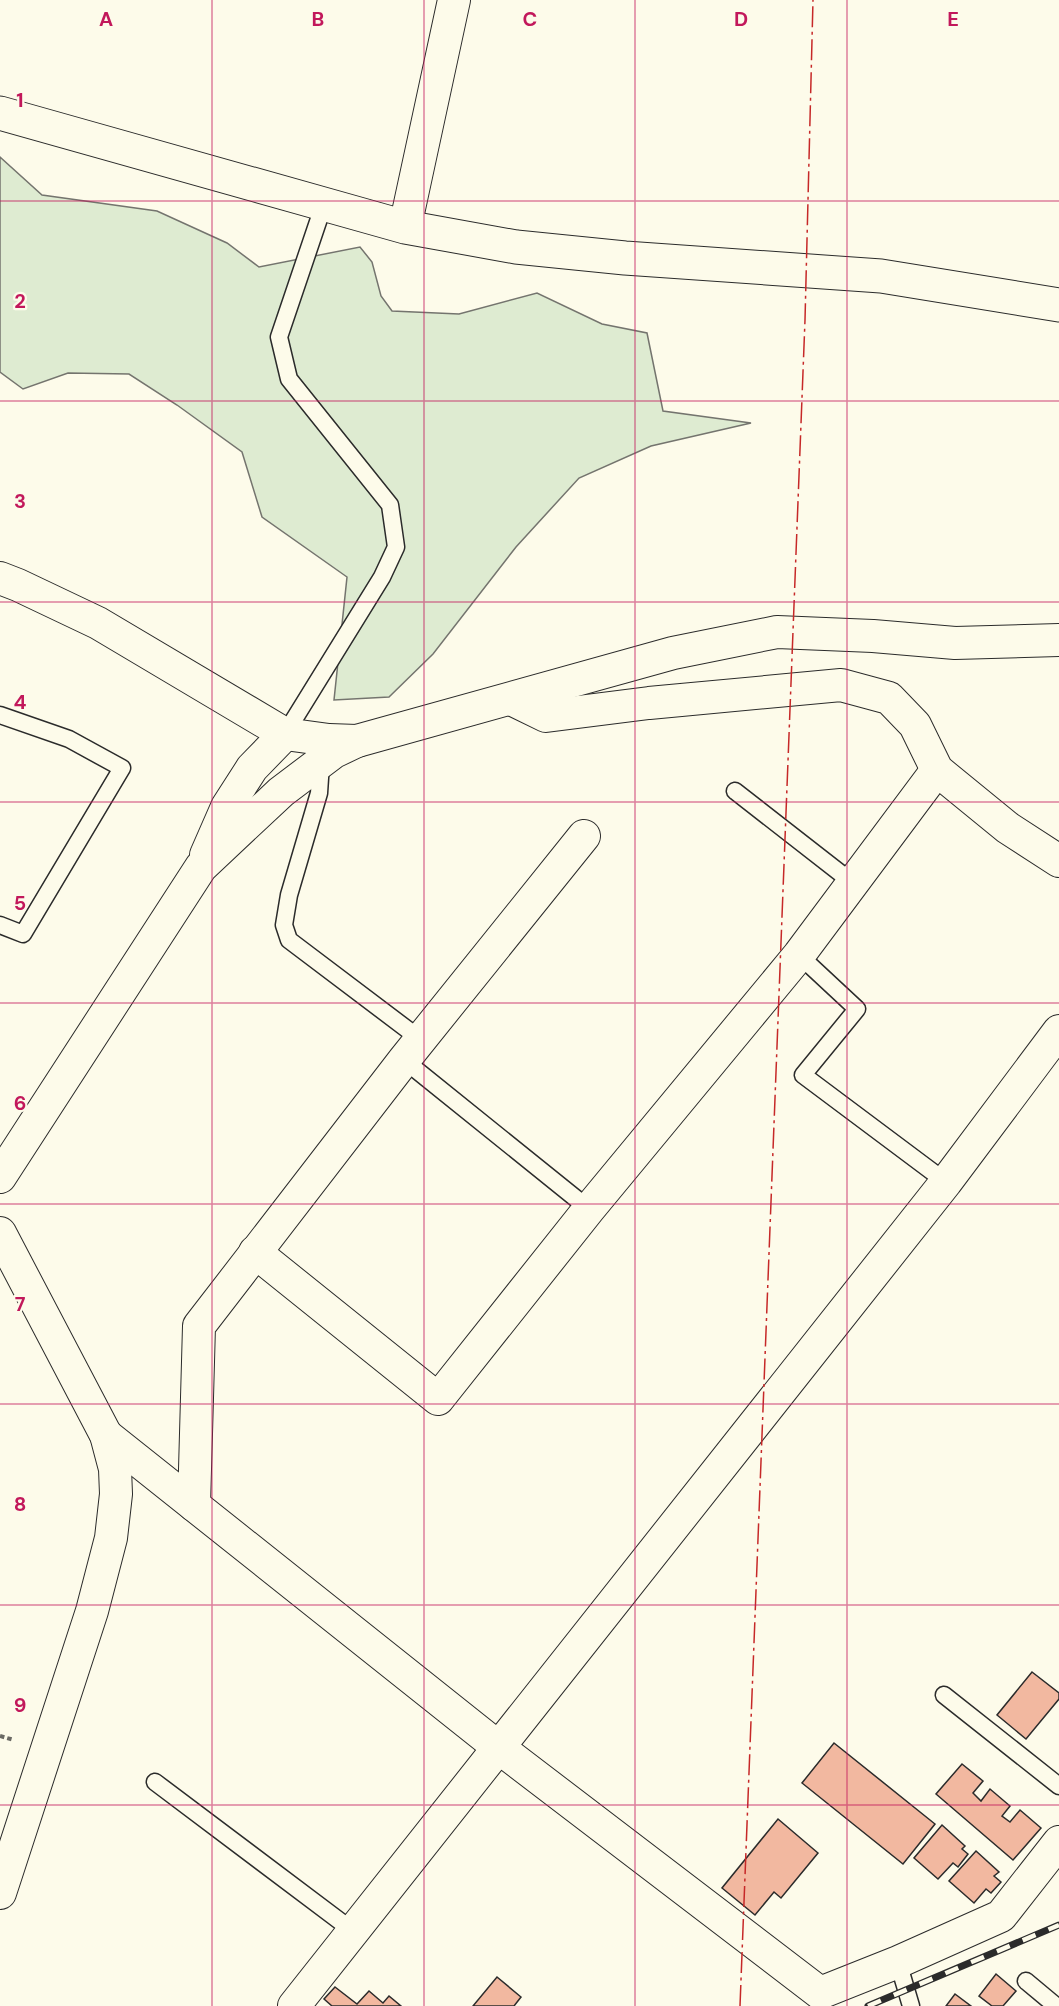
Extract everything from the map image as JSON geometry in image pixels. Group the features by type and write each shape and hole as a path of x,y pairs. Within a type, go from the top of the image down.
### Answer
{"street":[{"path":"405,227 454,0"},
{"path":"0,113 405,227 516,247 626,258 881,276 1059,305"},
{"path":"0,579 18,585 98,623 285,734 357,741"},
{"path":"201,867 281,792 334,752 357,741 673,652 777,633 873,636 955,643 1059,640"},
{"path":"511,699 546,716 649,703 841,685 889,698 915,725 937,771 1008,828 1059,861"},
{"path":"0,1177 201,867 227,807 252,768 285,734"},
{"path":"255,1252 438,1399 589,1209 799,955 937,771"},
{"path":"194,1505 199,1326 412,1050 584,836"},
{"path":"294,2006 946,1182 1059,1031"},
{"path":"0,1233 106,1435 115,1469 116,1494 111,1538 92,1611 0,1893"},
{"path":"106,1435 498,1747 820,1993 898,1962 1001,1916 1059,1842"}],"lane":[{"path":"285,734 382,577 396,546 390,505 290,379 279,337 324,204"},
{"path":"0,715 69,739 122,768 22,934 0,925"},
{"path":"321,763 320,793 289,895 284,925 289,940 589,1209"},
{"path":"735,791 853,883"},
{"path":"799,955 857,1009 802,1075 946,1182"},
{"path":"944,1695 1059,1786"},
{"path":"155,1782 353,1931"},
{"path":"898,1962 911,2006"},
{"path":"1026,1981 1056,2006"}],"green space":[{"path":"0,157 42,195 157,211 227,243 259,267 360,247 372,262 381,296 392,311 459,314 537,293 602,324 647,333 663,411 751,423 651,446 579,478 516,547 433,654 389,697 334,700 347,577 262,517 242,452 129,374 68,373 23,389 0,372"}],"building":[{"path":"1032,1672 1059,1693 1059,1699 1026,1739 997,1715"},
{"path":"834,1743 935,1824 903,1864 802,1783"},
{"path":"962,1764 983,1781 973,1793 981,1801 990,1789 1010,1806 1002,1816 1010,1822 1020,1810 1041,1828 1013,1860 936,1794"},
{"path":"778,1819 818,1853 781,1898 774,1892 755,1915 722,1888"},
{"path":"942,1825 965,1846 962,1849 968,1854 958,1867 953,1863 938,1879 914,1858"},
{"path":"976,1851 999,1872 994,1876 1001,1882 991,1893 986,1889 974,1903 949,1881"},
{"path":"996,1974 1016,1991 1003,2006 992,2006 979,1996"},
{"path":"497,1977 521,1997 514,2006 473,2006"},
{"path":"335,1987 357,2004 369,1991 383,2003 389,1996 401,2006 332,2006 324,1999"},
{"path":"955,1994 971,2006 946,2006"}],"railway":[{"path":"868,2006 1059,1925"}],"power":[{"path":"740,2006 805,320 813,0"}]}
